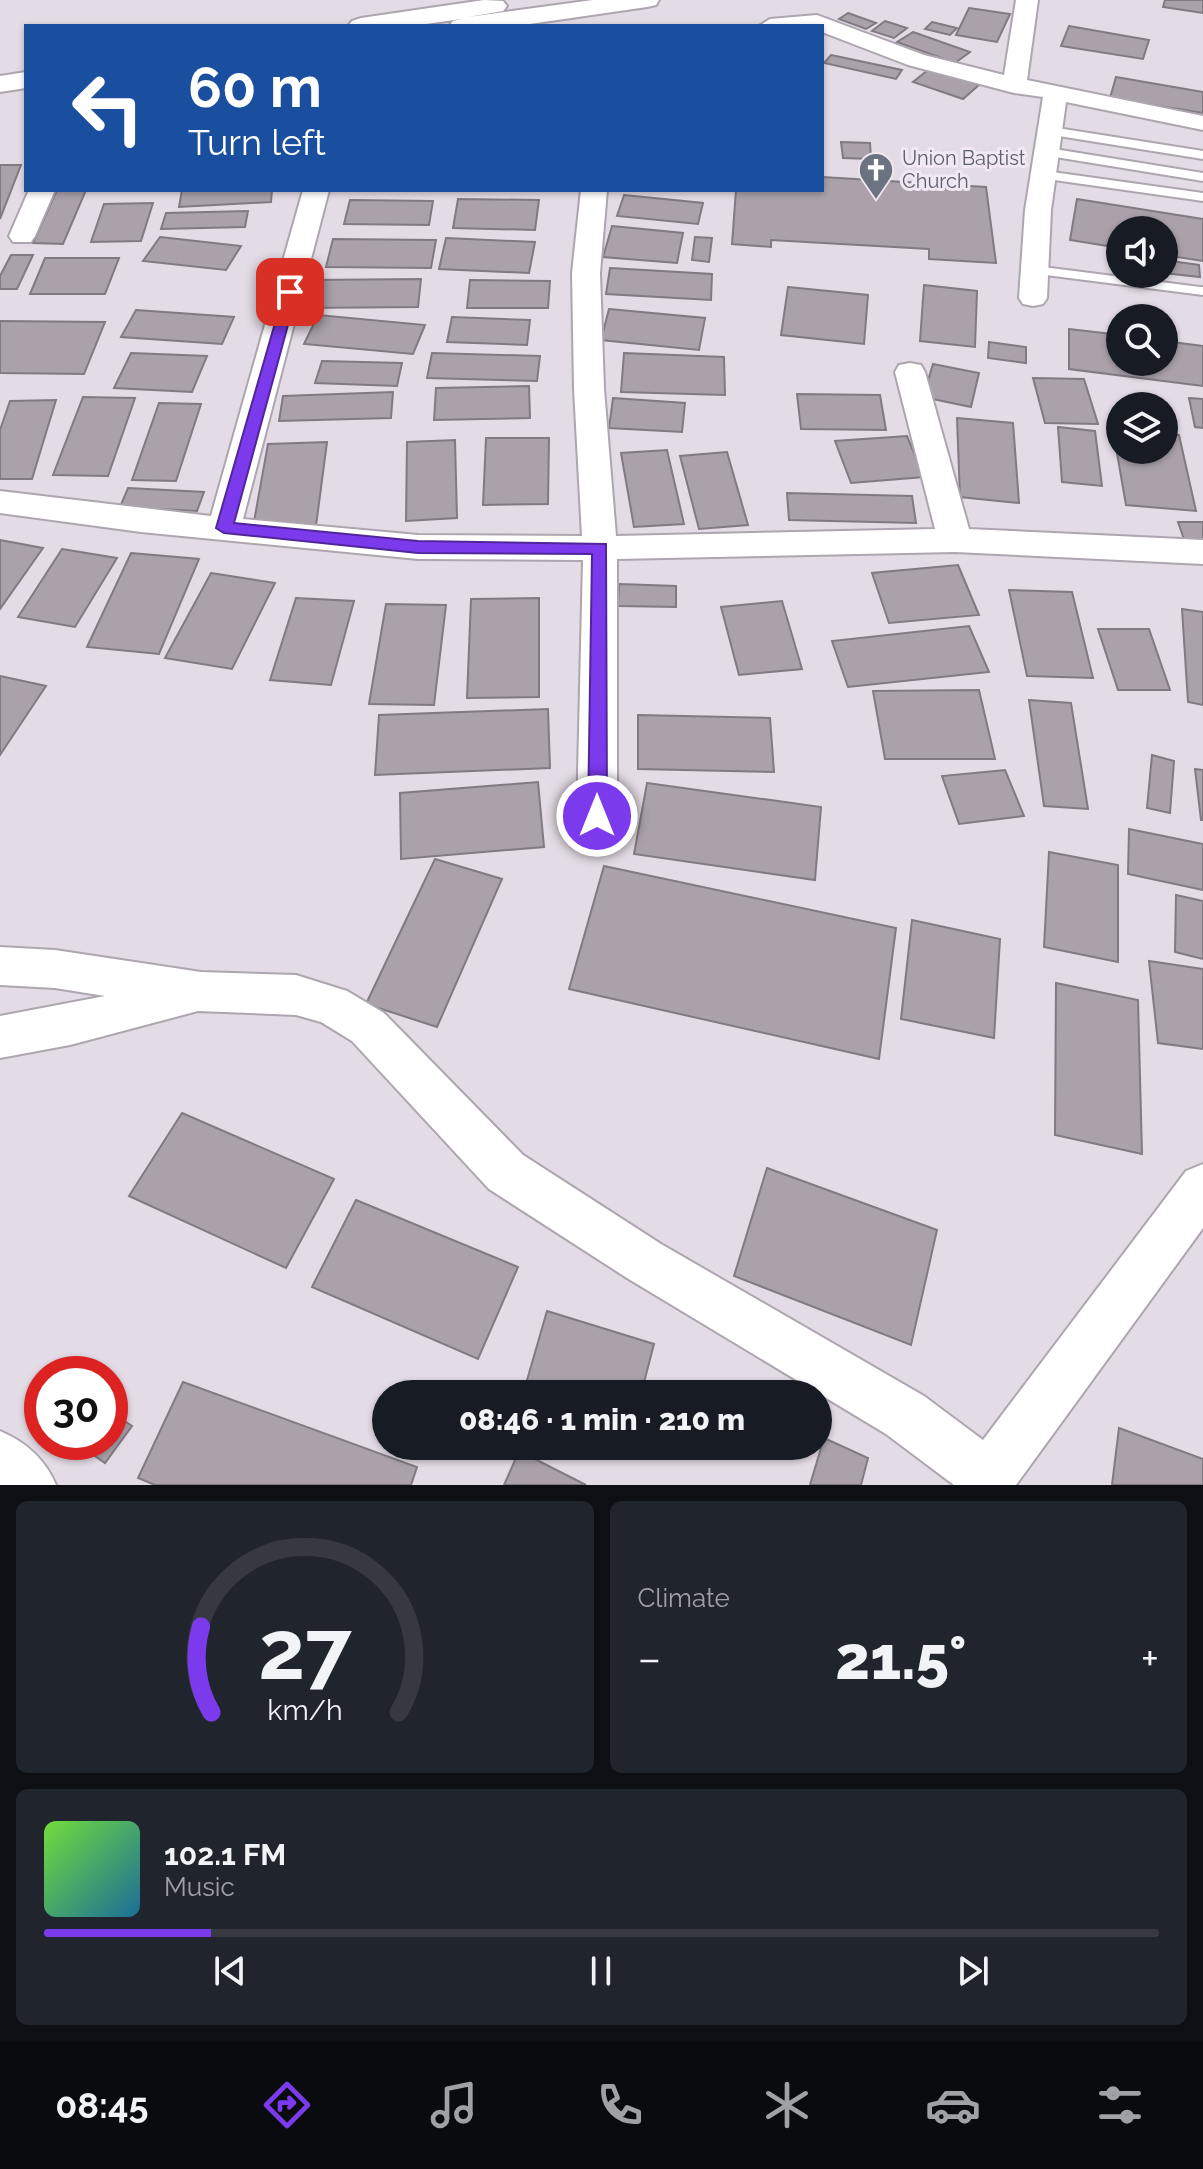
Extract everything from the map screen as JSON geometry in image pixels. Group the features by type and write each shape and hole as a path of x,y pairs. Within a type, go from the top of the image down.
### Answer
{"main road":[{"path":"374,24 532,0"},
{"path":"476,24 647,0"},
{"path":"0,84 24,80"},
{"path":"0,99 24,95"}],"street":[{"path":"1014,86 1027,0"},
{"path":"794,24 822,24"},
{"path":"824,25 916,60 1014,86 1203,123"},
{"path":"1033,298 1038,210 1055,95"},
{"path":"22,236 41,192"},
{"path":"224,528 315,192"},
{"path":"594,192 586,273 589,389 600,548 597,816"},
{"path":"910,372 955,540"},
{"path":"0,502 141,521 418,547 600,548 955,540 1203,552"},
{"path":"0,966 55,969 201,992 296,995 332,1005 368,1027 506,1172 644,1261 905,1415 985,1481 1203,1188"},
{"path":"0,1037 70,1025 201,992"},
{"path":"0,1458 29,1485"}],"lane":[{"path":"1048,153 1203,155"},
{"path":"1048,153 1203,177"},
{"path":"1048,153 1203,197"},
{"path":"1035,270 1200,291"}],"building":[{"path":"1165,0 1203,0 1203,13 1163,7"},
{"path":"969,8 1010,14 997,42 956,35"},
{"path":"848,13 876,23 866,29 839,19"},
{"path":"885,21 907,28 894,38 872,31"},
{"path":"932,22 957,28 950,35 925,29"},
{"path":"1069,26 1149,40 1143,59 1061,46"},
{"path":"913,32 970,52 955,63 897,42"},
{"path":"831,55 902,70 896,79 824,63"},
{"path":"929,69 979,85 963,99 913,82"},
{"path":"1116,77 1203,92 1203,113 1110,98"},
{"path":"841,142 870,143 871,159 843,158"},
{"path":"0,165 21,165 0,219"},
{"path":"824,177 986,187 996,263 929,259 929,249 771,240 771,247 732,244 736,192 824,192"},
{"path":"56,192 85,192 63,244 33,243"},
{"path":"182,192 272,192 271,202 179,207"},
{"path":"624,195 703,203 698,224 617,216"},
{"path":"458,199 539,200 535,230 453,228"},
{"path":"1077,199 1203,219 1203,261 1178,257 1178,216 1106,216 1106,246 1070,240"},
{"path":"350,200 433,201 429,225 344,224"},
{"path":"153,203 141,241 91,242 104,204"},
{"path":"248,211 245,227 161,229 166,213"},
{"path":"612,226 683,233 677,263 603,257"},
{"path":"160,237 241,246 226,270 143,261"},
{"path":"695,237 712,238 709,262 692,260"},
{"path":"446,238 535,242 529,273 439,269"},
{"path":"333,239 436,240 431,268 326,267"},
{"path":"11,255 33,255 17,289 0,289 0,276"},
{"path":"45,258 119,258 105,294 30,294"},
{"path":"1178,262 1199,265 1200,277 1178,275"},
{"path":"610,268 712,274 711,300 606,294"},
{"path":"421,279 418,307 303,308 309,280"},
{"path":"470,280 550,281 548,308 467,308"},
{"path":"924,285 977,291 975,347 920,341"},
{"path":"788,287 868,295 864,344 781,335"},
{"path":"609,309 705,318 699,350 601,340"},
{"path":"136,310 234,317 222,344 121,337"},
{"path":"318,315 425,325 413,354 304,344"},
{"path":"452,317 530,320 527,345 447,342"},
{"path":"0,321 105,322 84,374 0,373"},
{"path":"1069,329 1106,333 1106,374 1069,369"},
{"path":"989,342 1026,347 1026,363 988,358"},
{"path":"1178,343 1203,346 1203,386 1124,376 1178,376"},
{"path":"131,353 207,356 192,392 114,388"},
{"path":"432,353 540,356 537,381 427,378"},
{"path":"624,353 724,357 725,395 621,392"},
{"path":"322,361 402,363 397,386 315,383"},
{"path":"933,364 979,373 971,407 923,397"},
{"path":"1033,378 1084,379 1098,424 1045,423"},
{"path":"529,386 530,418 434,420 436,388"},
{"path":"393,392 391,418 279,421 283,396"},
{"path":"797,394 880,395 886,430 801,429"},
{"path":"83,397 135,398 108,476 53,475"},
{"path":"613,398 685,403 682,432 609,428"},
{"path":"1189,398 1203,399 1203,428 1195,427"},
{"path":"56,400 32,479 0,479 0,430 10,401"},
{"path":"159,403 201,404 176,481 132,480"},
{"path":"957,418 1013,423 1019,503 960,497"},
{"path":"1058,427 1095,431 1102,486 1062,482"},
{"path":"1179,435 1196,511 1126,505 1119,464 1178,464"},
{"path":"907,436 924,477 851,483 835,441"},
{"path":"486,438 549,438 548,504 483,505"},
{"path":"455,440 457,518 406,521 407,442"},
{"path":"327,442 316,526 253,527 268,444"},
{"path":"667,450 684,524 634,527 621,453"},
{"path":"727,452 748,525 699,529 680,456"},
{"path":"128,488 204,492 197,511 120,507"},
{"path":"787,493 912,496 916,523 789,520"},
{"path":"1178,522 1203,522 1203,546 1186,545"},
{"path":"0,540 43,548 0,609"},
{"path":"62,549 117,558 75,627 18,617"},
{"path":"131,553 199,559 159,654 87,647"},
{"path":"958,565 979,615 889,623 872,573"},
{"path":"211,573 275,583 232,669 165,658"},
{"path":"619,584 676,586 676,607 618,606"},
{"path":"1009,590 1072,592 1093,678 1027,676"},
{"path":"296,598 354,601 331,685 270,680"},
{"path":"539,598 539,697 467,698 471,599"},
{"path":"782,601 802,669 739,675 721,607"},
{"path":"386,604 446,605 434,705 369,704"},
{"path":"1182,609 1203,612 1203,705 1188,702"},
{"path":"969,626 989,672 848,687 832,641"},
{"path":"1098,629 1149,629 1170,690 1118,690"},
{"path":"0,676 46,686 0,755"},
{"path":"979,690 995,759 885,759 873,691"},
{"path":"1029,700 1071,703 1088,809 1044,806"},
{"path":"548,709 550,768 375,775 379,715"},
{"path":"638,715 770,718 774,772 638,769"},
{"path":"1152,755 1174,761 1170,813 1147,808"},
{"path":"1195,769 1203,770 1203,820 1201,820"},
{"path":"1005,770 1024,816 959,824 942,776"},
{"path":"538,782 544,847 401,859 400,793"},
{"path":"647,783 821,807 815,880 634,854"},
{"path":"1129,829 1203,844 1203,890 1128,874"},
{"path":"1049,852 1118,865 1118,962 1044,947"},
{"path":"435,859 502,879 437,1027 366,1004"},
{"path":"604,866 896,928 879,1059 569,989"},
{"path":"1176,895 1203,901 1203,959 1175,952"},
{"path":"912,920 1000,939 994,1038 901,1019"},
{"path":"1149,961 1203,969 1203,1049 1158,1043"},
{"path":"1056,983 1138,1000 1142,1154 1055,1135"},
{"path":"182,1113 334,1179 286,1268 129,1196"},
{"path":"767,1168 937,1230 911,1345 734,1276"},
{"path":"356,1200 518,1267 478,1359 312,1287"},
{"path":"547,1311 654,1344 645,1380 527,1380"},
{"path":"183,1382 372,1451 372,1460 398,1460 417,1467 411,1485 155,1485 138,1478"},
{"path":"1119,1428 1203,1459 1203,1485 1112,1485"},
{"path":"832,1442 868,1458 861,1485 810,1485 817,1460 832,1460"},
{"path":"515,1460 537,1460 586,1485 504,1485"}],"place":[{"name":"Union Baptist Church","path":"876,201"}],"route":[{"path":"290,292 224,528 418,547 600,548 597,816"}]}
